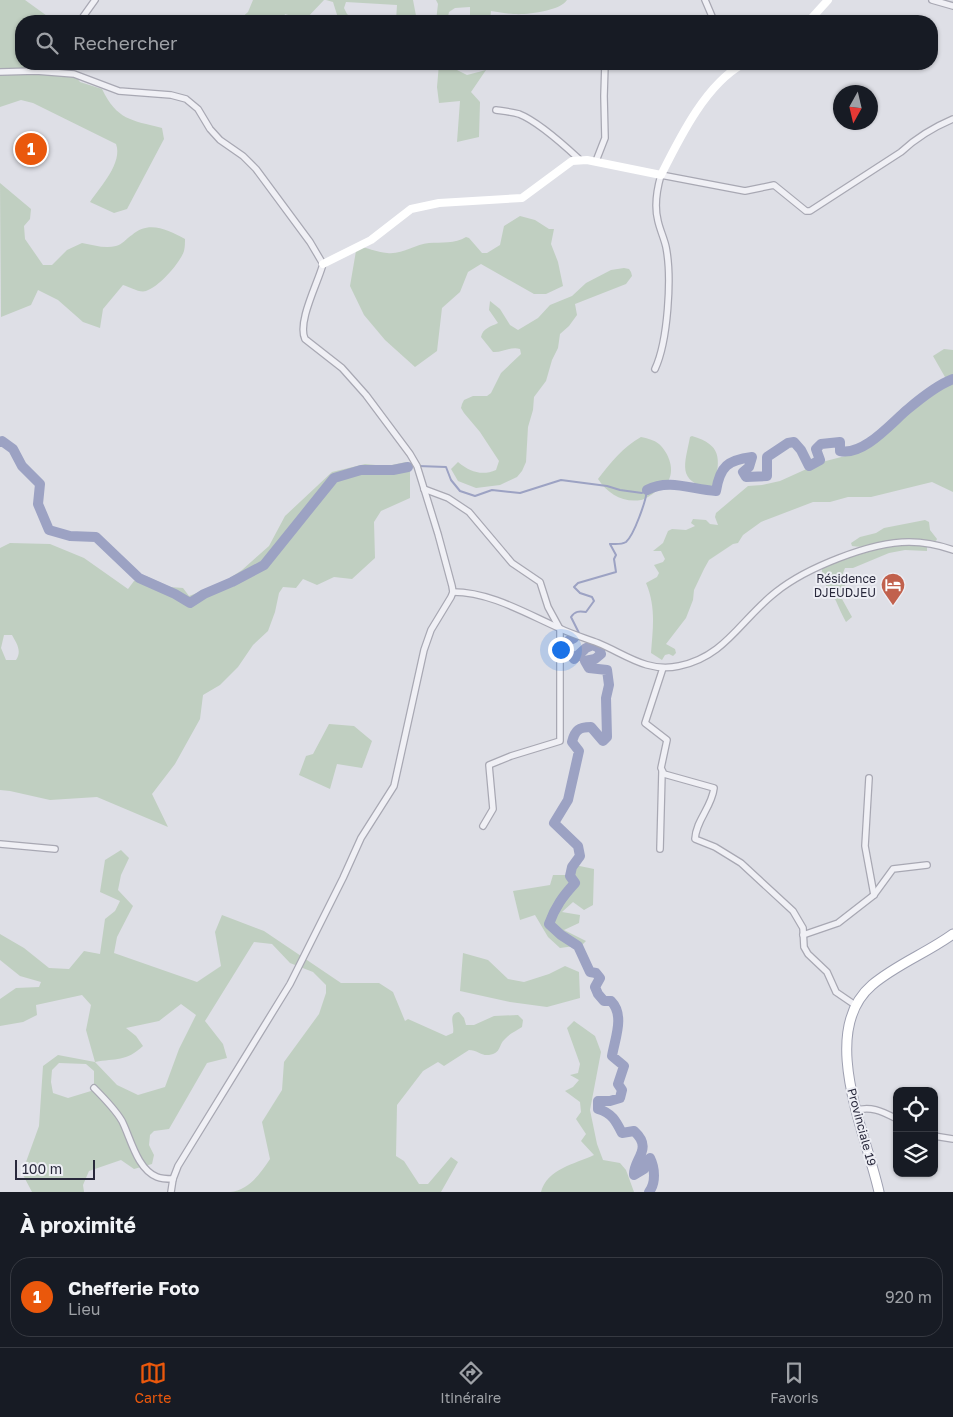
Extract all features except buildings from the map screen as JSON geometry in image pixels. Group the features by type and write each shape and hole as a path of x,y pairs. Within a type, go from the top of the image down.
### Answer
{"main road":[{"name":"Provinciale 19","path":"879,1192 870,1156 855,1111 847,1066 849,1029 855,1006 871,986 882,977 953,934"}],"street":[{"path":"84,15 95,0"},
{"path":"705,0 711,15"},
{"path":"814,15 828,0"},
{"path":"932,0 953,6"},
{"path":"596,161 605,138 605,70"},
{"path":"654,369 661,352 669,287 666,247 657,218 656,198 661,175 708,94 730,70"},
{"path":"0,72 36,71 74,74 119,91 179,96 192,103 220,140 243,156 256,169 310,242 323,264"},
{"path":"496,110 519,114 529,120 561,143 579,160"},
{"path":"171,1192 178,1166 290,984 361,838 394,786 424,650 431,630 452,592 438,534 417,466 366,395 342,368 305,339 302,333 303,319 323,264 371,240 411,209 439,204 522,198 572,162 579,160 596,161 696,183 745,191 774,185 778,186 806,211 810,211 901,152 914,140 953,119"},
{"path":"424,489 448,498 469,512 512,563 540,582 548,607 560,629 560,741 489,765 493,809 483,826"},
{"path":"452,592 475,594 498,601 639,663 650,667 663,668 686,664 709,656 776,592 824,564 867,550 906,542 926,543 953,550"},
{"path":"660,849 662,772 667,740 645,723 663,668"},
{"path":"662,772 714,788 710,802 697,827 695,839 741,863 793,911 800,922 804,947 808,954 827,972 836,992 855,1006"},
{"path":"869,778 865,846 874,895"},
{"path":"0,844 55,849"},
{"path":"803,935 838,923 874,895 893,869 927,865"},
{"path":"94,1088 112,1107 121,1121 142,1164 148,1172 158,1178 173,1179"},
{"path":"855,1111 871,1108 893,1117"},
{"path":"938,1137 953,1139"}],"green space":[{"path":"0,0 25,0 46,15 15,15 15,70 71,70 80,82 102,89 119,113 133,120 162,128 164,139 127,209 114,213 90,202 113,167 116,159 116,144 33,103 21,100 0,107"},
{"path":"253,0 324,0 310,15 245,15"},
{"path":"326,0 413,0 416,15 396,15 397,5 346,2 344,8 348,15 337,15 333,2"},
{"path":"436,0 567,0 551,10 520,14 491,11 491,15 470,15 470,7 455,8 449,12 448,15 437,15 438,4"},
{"path":"438,70 457,70 467,75 486,70 471,92 480,102 479,137 457,142 460,101 439,103 437,87"},
{"path":"0,183 31,209 30,219 24,226 25,239 43,265 52,265 67,250 82,243 112,247 122,243 138,230 152,227 172,232 185,239 184,251 168,274 151,289 140,291 123,285 103,309 100,328 83,322 58,300 38,290 31,305 1,317"},
{"path":"520,216 535,220 549,229 554,229 551,244 558,262 563,286 546,294 534,294 481,264 468,272 460,292 442,308 437,351 415,367 385,340 364,315 350,286 357,245 379,252 393,253 424,244 453,242 466,237 482,253 487,253 500,245 504,226"},
{"path":"629,269 632,276 626,284 575,304 577,315 560,334 558,348 552,360 546,381 534,397 533,410 528,427 526,462 522,471 517,477 500,485 476,488 458,481 451,469 458,462 472,471 486,473 496,470 499,461 480,432 464,413 461,408 462,404 464,400 473,396 487,396 491,393 501,373 521,354 520,349 517,348 493,352 481,337 485,330 498,323 489,310 490,301 500,309 510,325 518,330 538,318 550,305 572,296 586,283 611,270"},
{"path":"944,349 953,350 953,492 932,482 871,497 848,497 830,502 813,502 761,522 743,535 738,543 733,544 709,560 694,590 693,600 686,618 666,644 675,649 676,653 673,656 665,655 662,660 651,653 653,609 646,583 657,577 659,573 654,565 663,562 665,559 661,551 653,551 663,543 668,531 672,529 686,530 695,526 691,523 693,519 706,520 710,524 718,525 715,517 716,513 748,486 780,481 822,462 849,455 874,442 943,385 945,377 933,356"},
{"path":"692,436 709,444 717,454 717,476 715,485 711,488 692,481 688,476 685,463 690,437"},
{"path":"641,437 657,443 666,452 671,468 670,478 665,485 645,499 634,501 622,499 606,489 598,479 623,450"},
{"path":"406,462 410,471 410,498 381,511 374,522 375,558 352,579 334,577 317,585 303,579 296,588 283,587 279,593 268,631 253,645 238,667 220,685 203,695 200,719 175,764 152,794 168,827 97,797 50,800 0,790 0,548 10,543 50,544 84,558 128,589 134,581 146,576 170,587 183,588 189,596 221,584 242,570 269,546 285,516 332,472 365,464 387,466","holes":["4,635 12,635 16,641 19,654 16,660 6,660 1,648"]},
{"path":"925,520 929,522 930,530 937,539 936,541 898,539 862,547 852,546 851,543 860,537 876,533 884,528"},
{"path":"905,544 922,544 927,547 927,551 905,550 889,553 853,568 845,568 843,573 845,585 842,599 852,617 846,622 824,581 822,568 860,553"},
{"path":"329,724 354,726 372,741 362,768 337,764 330,789 299,775 306,756 313,754"},
{"path":"121,850 129,858 121,875 118,890 133,906 117,937 114,953 197,982 221,966 215,932 222,915 264,931 341,983 379,983 393,992 405,1021 408,1019 446,1036 453,1033 452,1017 455,1013 459,1012 464,1018 466,1025 474,1025 494,1016 518,1015 523,1020 522,1027 507,1037 496,1052 486,1055 469,1050 444,1066 438,1062 423,1071 397,1105 396,1156 404,1161 419,1184 428,1184 451,1157 458,1162 441,1192 230,1192 237,1191 248,1185 258,1176 270,1159 262,1122 282,1090 284,1062 319,1014 326,993 326,985 313,972 290,963 272,944 254,942 205,1021 223,1044 227,1058 207,1063 169,1129 154,1131 150,1135 149,1145 154,1155 152,1164 134,1169 121,1160 89,1171 83,1185 84,1192 32,1192 22,1173 39,1126 43,1066 58,1055 95,1062 86,1030 91,1005 82,995 36,1005 37,1015 23,1022 0,1026 0,999 16,988 39,987 41,982 20,976 0,960 0,934 24,948 49,968 69,969 84,951 100,954 105,919 115,911 120,901 100,892 105,860","holes":["181,1004 196,1015 179,1049 165,1087 138,1095 117,1085 95,1062 126,1057 143,1046 136,1036 126,1028 159,1021","59,1063 86,1064 94,1071 94,1084 91,1091 68,1098 53,1093 51,1082 52,1070"]},
{"path":"570,864 594,869 593,905 584,910 573,902 562,912 580,915 579,923 564,930 586,941 582,945 560,948 548,937 535,915 520,920 513,891 550,885 553,875 566,875"},
{"path":"463,953 488,960 508,979 524,982 549,974 565,966 579,972 580,998 547,1007 510,1002 460,991"},
{"path":"574,1021 595,1036 601,1052 590,1110 597,1144 603,1160 620,1163 626,1170 634,1192 541,1192 544,1184 555,1173 594,1155 581,1141 586,1134 576,1119 581,1112 580,1102 565,1091 573,1087 579,1080 570,1075 578,1073 580,1064 567,1028"}],"waterway":[{"path":"647,490 664,485 672,485 716,491 720,476 726,466 731,462 752,457 749,467 743,472 746,477 767,476 767,457 788,443 794,442 801,450 809,466 820,460 816,449 821,444 840,442 840,451 858,449 877,437 924,396 953,379"},
{"path":"0,442 2,441 13,449 22,466 40,484 38,504 49,530 70,536 96,537 139,578 190,603 204,594 264,565 334,478 361,470 393,470 408,467"},
{"path":"418,466 446,467 451,480 460,491 475,496 492,490 520,493 561,480 642,493 647,490"},
{"path":"579,633 571,617 577,612 586,612 594,601 592,597 580,593 574,587 578,583 616,572 614,559 616,555 610,544 622,544 629,538 639,518 647,490"},
{"path":"574,638 568,641 565,647 574,659 586,648 593,645 599,648 601,654 595,659 585,661 589,668 607,670 609,685 606,698 607,737 603,741 591,727 578,730 573,738 572,742 579,751 568,800 554,823 578,846 580,856 572,867 570,876 575,883 560,902 549,924 561,935 578,946 590,972 596,973 600,978 595,987 598,994 604,1001 611,1001 615,1007 618,1027 612,1056 624,1066 618,1084 622,1090 620,1098 610,1101 598,1101 598,1109 613,1118 622,1133 634,1131 640,1137 643,1149 636,1164 634,1175 644,1169 650,1158 654,1175 653,1184 649,1192"}],"place":[{"name":"Chefferie Foto","path":"31,149"},
{"name":"Résidence DJEUDJEU","path":"893,606"}]}
